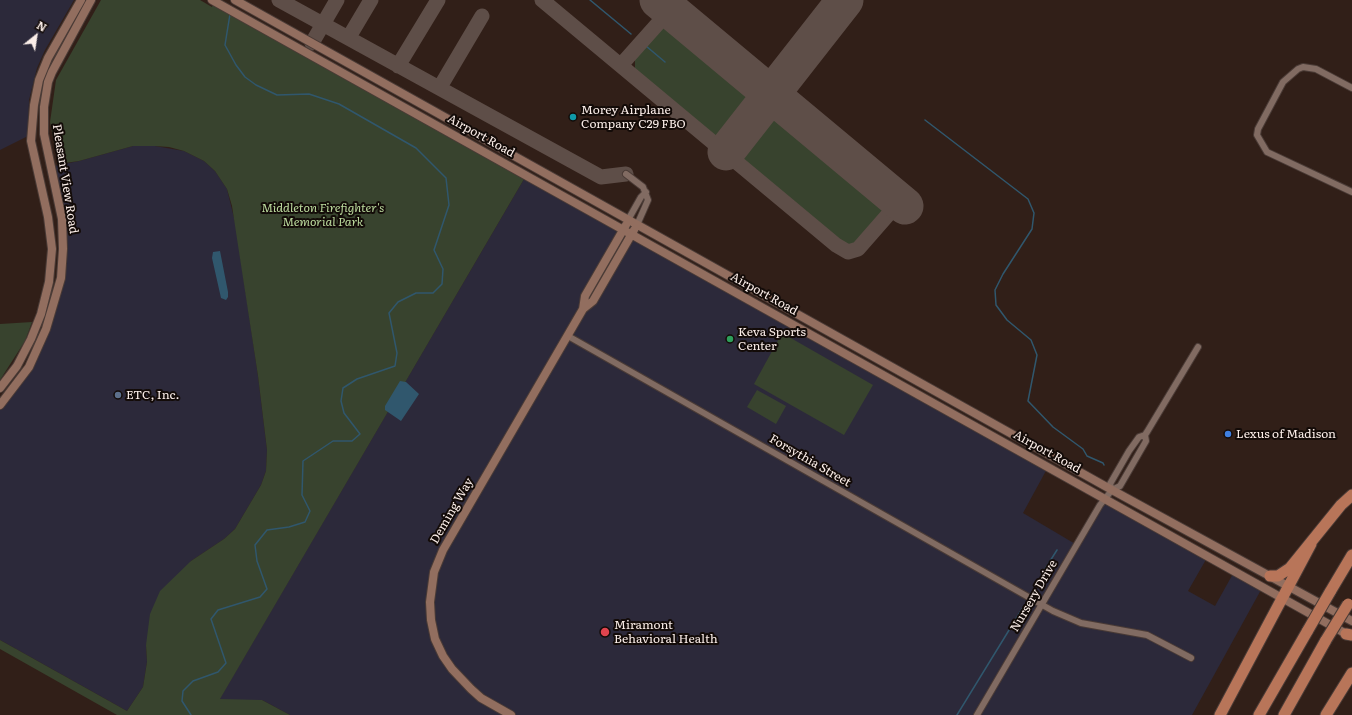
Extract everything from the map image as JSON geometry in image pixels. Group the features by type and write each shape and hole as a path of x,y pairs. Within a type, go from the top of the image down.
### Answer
{"highway":[{"path":"1270,576 1278,576 1290,568 1311,544 1341,505 1352,495"},
{"path":"1220,715 1287,586 1311,544"},
{"path":"1259,715 1352,555"},
{"path":"1284,715 1326,640 1350,601"},
{"path":"1326,715 1352,673"},
{"path":"1329,715 1352,678"}],"street":[{"name":"Pleasant View Road","path":"0,388 17,366 31,339 41,314 48,287 52,249 48,217 32,140 34,105 39,80 48,58 81,0"},
{"name":"Pleasant View Road","path":"0,405 29,367 46,329 61,278 63,249 62,219 44,134 44,107 48,82 54,67 91,0"},
{"name":"Airport Road","path":"236,1 1112,490 1352,621"},
{"name":"Airport Road","path":"215,2 1104,498 1281,599 1350,636"},
{"path":"1352,88 1316,69 1303,67 1298,69 1283,82 1258,129 1257,135 1267,152 1282,161 1352,192"},
{"path":"626,174 643,187 648,200 637,225"},
{"path":"628,220 641,197 646,192"},
{"name":"Deming Way","path":"511,715 481,698 460,679 446,660 435,640 431,620 431,586 443,550 568,336 583,309 585,296 628,220"},
{"name":"Deming Way","path":"583,309 593,301 637,225"},
{"name":"Forsythia Street","path":"568,336 1042,605 1081,623 1147,635 1191,658"},
{"path":"1112,490 1110,484 1129,451 1139,436 1145,435 1198,347"},
{"name":"Nursery Drive","path":"977,715 1104,498 1112,490 1118,488 1126,476 1146,441 1145,435"}],"shaded area":[{"path":"0,0 74,0 45,50 37,68 29,100 28,136 0,150"},
{"path":"133,146 155,146 184,151 204,161 215,171 227,189 236,226 258,376 267,450 266,471 261,485 235,529 224,539 191,561 146,645 147,662 143,687 127,711 0,640 0,410 29,372 43,346 57,308 65,265 54,166 79,161"},
{"path":"524,179 1048,467 1023,513 1077,545 1104,498 1208,556 1188,591 1215,606 1234,572 1262,588 1192,715 290,715 262,700 219,700"}],"green space":[{"name":"Middleton Firefighter's Memorial Park","path":"101,0 200,0 212,7 213,4 524,179 220,699 262,700 290,715 117,715 0,649 0,640 127,711 143,687 147,662 146,645 150,614 160,591 191,561 224,539 235,529 261,485 266,471 267,450 258,376 232,206 227,189 215,171 204,161 184,151 169,147 155,146 133,146 79,161 58,164 50,122 56,80"},
{"path":"662,27 673,28 753,95 718,140 635,70 635,58"},
{"path":"777,114 881,202 883,208 881,215 859,242 850,245 840,242 742,160"},
{"path":"32,322 25,341 0,380 0,324"},
{"path":"782,333 873,385 844,435 754,384"},
{"path":"757,390 786,406 776,424 747,407"}],"water":[{"path":"220,251 228,292 228,297 226,300 221,298 212,258 213,252"},
{"path":"400,381 406,382 419,394 401,421 385,410 385,406"}],"waterway":[{"path":"590,0 631,34"},
{"path":"191,715 182,701 183,691 193,681 218,672 226,663 211,619 218,610 260,597 267,589 257,561 255,545 267,530 289,527 305,522 310,511 302,495 303,461 333,441 352,441 360,434 344,413 341,401 343,388 357,379 395,366 397,353 389,313 398,302 416,293 433,293 442,284 443,269 434,250 449,205 446,178 416,148 339,104 309,94 277,95 256,85 245,77 236,65 225,45 230,14"},
{"path":"646,46 665,62"},
{"path":"925,120 1028,199 1034,213 1032,229 1003,274 995,290 996,305 1007,320 1031,340 1037,355 1028,401 1053,427 1083,449 1087,456 1103,463 1104,465"},
{"path":"1045,569 1057,550"},
{"path":"957,715 1022,609"}],"taxiway":[{"path":"279,0 601,177 626,174"},
{"path":"312,43 337,0"},
{"path":"349,37 371,0"},
{"path":"398,66 438,0"},
{"path":"542,0 836,245 848,252 858,249 900,201"},
{"path":"621,65 670,10"},
{"path":"440,87 482,16"}],"runway":[{"path":"658,0 905,206"},
{"path":"726,152 845,0"}],"place":[{"name":"Morey Airplane Company C29 FBO","path":"573,117"},
{"name":"Keva Sports Center","path":"730,339"},
{"name":"ETC, Inc.","path":"118,395"},
{"name":"Lexus of Madison","path":"1228,434"},
{"name":"Miramont Behavioral Health","path":"605,632"}]}
